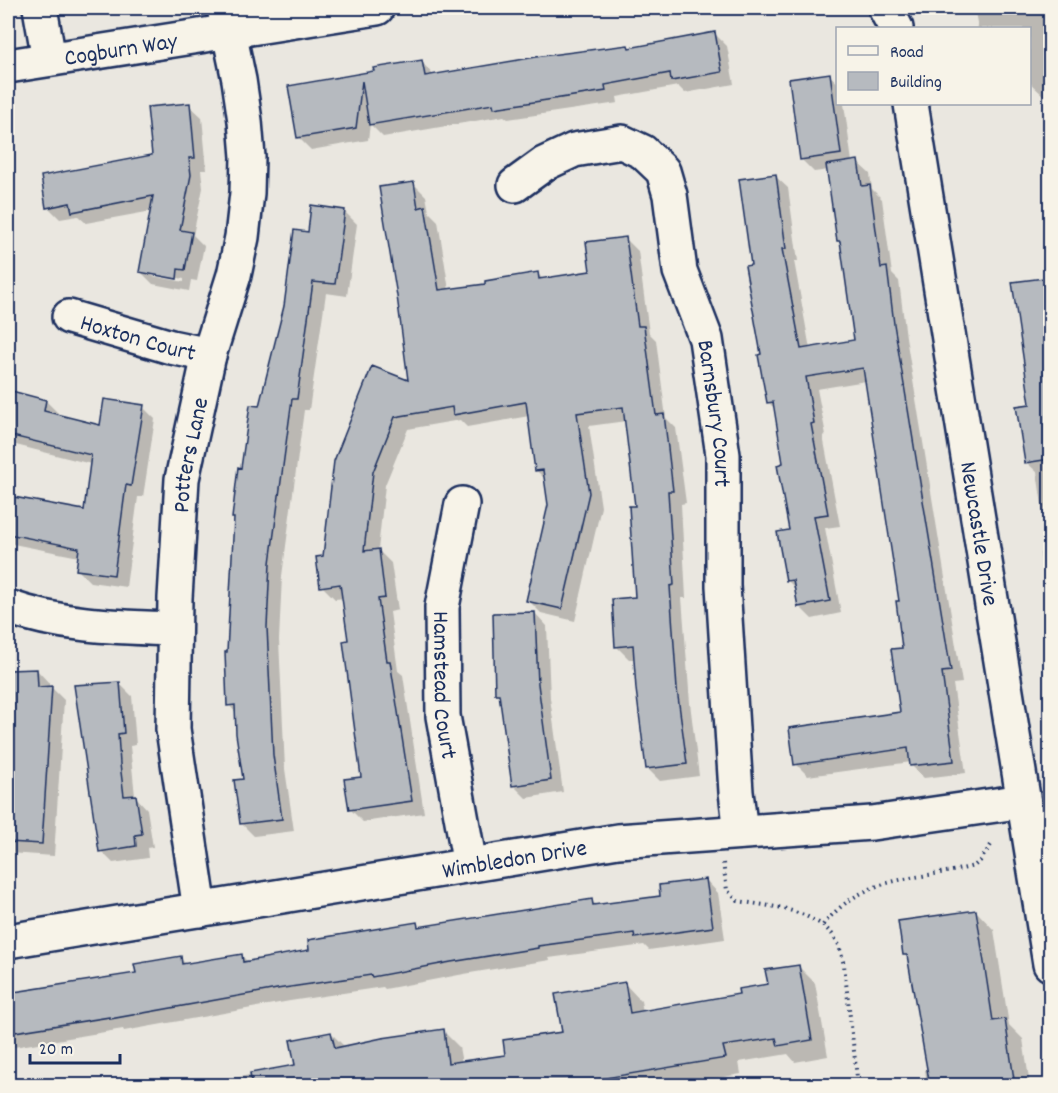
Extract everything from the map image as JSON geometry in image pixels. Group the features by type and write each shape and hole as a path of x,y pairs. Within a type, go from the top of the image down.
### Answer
{"street":[{"path":"40,8 49,59"},
{"name":"Cogburn Way","path":"8,66 227,19 377,8"},
{"path":"885,8 895,27"},
{"path":"902,27 906,8"},
{"name":"Potters Lane","path":"200,910 172,729 174,629 182,479 209,355 234,275 242,237 247,193 248,157 245,122 227,19"},
{"name":"Newcastle Drive","path":"911,105 1050,964"},
{"name":"Barnsbury Court","path":"514,185 544,165 574,150 622,142 643,152 663,171 670,195 681,271 706,339 723,455 723,586 736,792 741,832"},
{"name":"Hoxton Court","path":"69,317 171,347 209,355"},
{"name":"Hamstead Court","path":"462,504 442,607 443,716 470,865"},
{"path":"8,607 29,615 73,624 174,629"},
{"name":"Wimbledon Drive","path":"8,941 618,841 872,823 1023,801"}],"path":[{"path":"741,832 723,858 724,879 732,897 738,901 783,908 804,915 823,925 839,945 844,965 858,1086"},
{"path":"823,925 834,911 853,896 866,890 891,881 974,866 993,842"}],"building":[{"path":"715,32 722,72 671,81 670,73 605,85 606,91 494,108 493,104 369,125 362,81 356,128 297,138 288,86 422,60 425,76 542,56 628,45 629,48"},
{"path":"830,73 841,154 800,160 789,79"},
{"path":"190,103 195,158 189,158 191,175 180,230 192,232 185,270 178,269 177,279 139,272 153,196 72,212 70,203 46,208 41,176 152,155 147,107"},
{"path":"858,160 862,186 870,185 881,268 887,267 894,324 951,671 942,672 954,761 910,766 908,748 794,765 789,728 900,712 891,649 902,648 896,601 899,601 863,368 806,377 814,423 811,424 828,514 814,516 830,601 798,607 793,580 786,581 777,532 789,530 777,465 783,463 773,402 767,403 758,355 761,354 745,266 751,265 739,179 776,174 786,249 782,249 801,349 854,340 840,241 837,241 826,165"},
{"path":"414,182 418,208 425,206 439,290 485,284 485,281 538,272 539,279 590,271 586,242 626,237 638,326 644,326 656,415 664,414 673,491 668,491 674,585 670,586 677,689 687,764 646,769 633,645 615,647 612,599 635,597 629,506 635,506 623,407 577,413 589,493 562,609 526,601 548,505 543,470 535,471 526,402 453,415 452,407 395,417 373,472 364,551 379,549 385,598 378,599 412,801 349,810 344,779 361,777 343,641 348,640 340,584 320,587 316,557 323,556 334,461 372,366 408,380 379,187"},
{"path":"311,205 345,210 335,284 313,282 297,399 292,399 270,563 267,627 273,755 282,819 240,824 234,780 243,779 236,734 235,705 227,706 225,652 227,652 234,518 232,518 238,467 241,468 250,405 259,406 284,306 294,230 308,232"},
{"path":"1044,278 1047,297 1050,297 1050,459 1025,463 1016,406 1030,404 1012,282"},
{"path":"8,390 46,400 44,411 100,425 104,399 144,405 131,486 126,485 114,575 76,570 79,548 8,534 8,496 84,510 91,455 8,435"},
{"path":"535,612 538,684 551,780 512,786 499,694 495,694 493,613"},
{"path":"37,669 38,687 52,686 42,844 8,842 8,670"},
{"path":"120,682 124,733 118,734 124,796 136,795 142,834 135,835 136,846 99,852 74,685"},
{"path":"706,879 713,927 635,938 634,933 538,946 538,948 372,977 371,975 277,989 110,1019 110,1017 8,1033 8,993 136,973 134,964 181,956 182,964 242,954 243,962 309,950 308,940 417,922 418,927 592,899 593,905 660,896 659,885"},
{"path":"976,910 993,1021 1005,1019 1015,1086 930,1086 907,955 903,955 898,921"},
{"path":"799,965 812,1040 778,1046 776,1038 723,1046 726,1058 599,1079 600,1086 252,1086 250,1073 295,1065 290,1040 331,1032 335,1048 444,1029 448,1063 505,1055 503,1040 562,1032 555,994 625,982 630,1013 739,994 738,989 768,984 765,970"}]}
